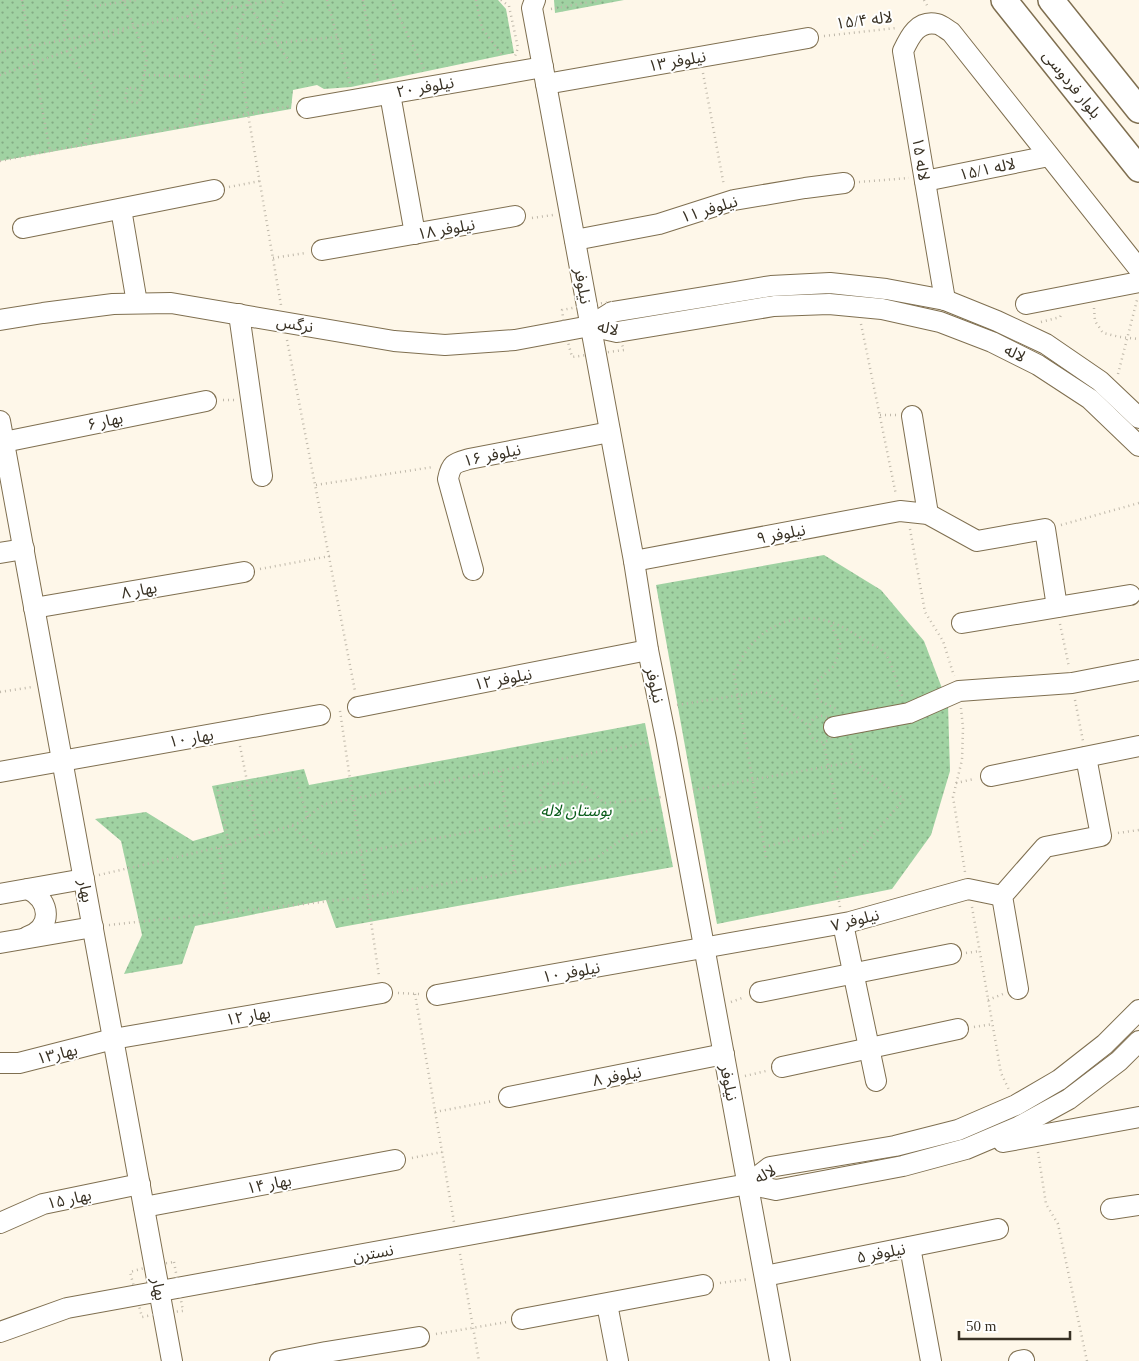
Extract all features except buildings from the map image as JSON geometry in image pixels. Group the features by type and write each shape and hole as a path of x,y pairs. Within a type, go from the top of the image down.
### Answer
{"main road":[{"name":"بلوار فردوسی","path":"1004,0 1139,168"},
{"path":"1052,0 1139,110"}],"street":[{"name":"نیلوفر","path":"536,4 544,75 780,1361"},
{"path":"922,24 938,24 951,32 1139,269"},
{"name":"لاله ۱۵","path":"922,24 910,35 903,51 945,300"},
{"name":"نیلوفر ۱۳","path":"544,75 700,57 808,38"},
{"name":"نیلوفر ۲۰","path":"300,107 384,88 544,75"},
{"path":"384,88 415,234"},
{"name":"لاله ۱۵/۱","path":"925,181 1049,156"},
{"name":"نیلوفر ۱۱","path":"575,240 659,224 727,202 844,183"},
{"path":"23,228 214,190"},
{"path":"120,209 137,303"},
{"name":"نیلوفر ۱۸","path":"322,250 515,216"},
{"path":"1026,304 1139,282"},
{"name":"لاله","path":"590,326 612,312 771,286 830,283 886,289 945,300 997,321 1046,344 1100,381 1139,418"},
{"name":"نرگس","path":"0,320 113,304 172,303 394,341 445,345 514,340 590,326"},
{"name":"لاله","path":"590,326 617,332 774,306 829,304 882,308 940,322 992,342 1038,365 1090,399 1139,446"},
{"path":"239,314 262,476"},
{"name":"بهار ۶","path":"4,442 206,401"},
{"path":"912,416 928,514 977,541 1045,529 1057,607"},
{"name":"بهار","path":"0,421 172,1361"},
{"name":"نیلوفر ۱۶","path":"473,570 448,479 454,464 469,459 610,432"},
{"name":"نیلوفر ۹","path":"634,561 900,511 928,514"},
{"path":"0,553 24,549"},
{"name":"بهار ۸","path":"34,608 244,572"},
{"path":"962,623 1130,595"},
{"name":"نیلوفر ۱۲","path":"358,707 648,650"},
{"path":"835,731 909,713 959,691 1072,683 1139,670"},
{"name":"بهار ۱۰","path":"0,772 320,715"},
{"path":"991,776 1139,746"},
{"path":"1018,989 1002,896 1044,847 1101,836 1086,757"},
{"path":"0,894 84,879"},
{"path":"25,938 34,935 41,928 45,920 46,910 43,901 37,894 28,889"},
{"name":"نیلوفر ۷","path":"705,949 843,924 968,889 1002,896"},
{"path":"843,924 876,1081"},
{"path":"0,942 93,927"},
{"name":"نیلوفر ۱۰","path":"437,995 705,949"},
{"path":"760,992 951,954"},
{"name":"بهار ۱۲","path":"114,1039 382,993"},
{"name":"لاله","path":"748,1184 770,1167 895,1146 958,1130 1016,1105 1059,1080 1105,1044 1139,1010"},
{"path":"782,1067 958,1029"},
{"name":"بهار۱۳","path":"0,1063 19,1063 114,1039"},
{"name":"لاله","path":"748,1184 776,1190 903,1166 966,1149 1018,1128 1069,1099 1119,1061 1139,1041"},
{"name":"نیلوفر ۸","path":"509,1097 724,1054"},
{"path":"966,1149 1139,1117"},
{"name":"بهار ۱۴","path":"144,1207 395,1160"},
{"name":"بهار ۱۵","path":"0,1223 42,1204 140,1184"},
{"name":"نسترن","path":"0,1332 67,1308 748,1184"},
{"path":"1111,1209 1139,1205"},
{"name":"نیلوفر ۵","path":"765,1276 998,1230"},
{"path":"910,1247 930,1361"},
{"path":"522,1319 703,1285"},
{"path":"607,1304 618,1361"},
{"path":"280,1361 327,1356 420,1336"}],"path":[{"path":"22,0 50,152"},
{"path":"68,0 64,26 70,39"},
{"path":"95,6 136,0"},
{"path":"188,16 202,0"},
{"path":"224,0 235,7"},
{"path":"249,0 236,34 248,114 284,322 358,707"},
{"path":"0,52 273,0"},
{"path":"236,34 262,45 284,0"},
{"path":"327,0 351,87"},
{"path":"363,0 384,88"},
{"path":"390,0 426,73"},
{"path":"476,0 482,28 504,58 514,56 518,48 509,6 501,0"},
{"path":"536,4 601,0"},
{"path":"123,1 147,58 139,103 125,101 127,87 141,90"},
{"path":"248,5 290,62"},
{"path":"188,16 215,46 195,124"},
{"name":"لاله ۱۵/۴","path":"808,38 922,24"},
{"path":"0,75 134,27"},
{"path":"276,43 337,37"},
{"path":"67,51 100,95 84,145"},
{"path":"700,57 727,202"},
{"path":"144,75 207,77"},
{"path":"0,161 248,114 300,107"},
{"path":"844,183 910,178 925,181"},
{"path":"214,190 260,180"},
{"path":"515,216 524,219 570,214"},
{"path":"273,258 322,250"},
{"path":"1109,390 1117,379 1139,294"},
{"path":"1094,302 1095,321 1103,333 1139,338"},
{"path":"206,401 251,399"},
{"path":"316,485 454,464"},
{"path":"1045,529 1139,502"},
{"path":"244,572 330,556"},
{"path":"766,857 734,674 738,663 748,648 760,636 779,624 791,620 804,618 829,621 841,626 885,653 909,713"},
{"path":"764,847 842,828 829,766 837,710 818,700 815,683 834,666 841,646 829,621"},
{"path":"0,692 48,685"},
{"path":"660,708 760,692 766,693 809,726"},
{"path":"320,715 340,711 382,993 437,995"},
{"path":"236,730 258,836"},
{"path":"835,731 854,762 904,799 870,839 834,874 843,924"},
{"path":"84,879 219,848 292,826 325,804 666,739"},
{"path":"292,826 323,854 361,852 508,825 543,821 540,791 548,784 579,782 592,791 604,804 644,800 854,762"},
{"path":"500,771 515,872"},
{"path":"229,845 218,790 295,777 308,817"},
{"path":"93,927 368,897 595,859 628,835 682,824"},
{"path":"1101,836 1139,830"},
{"path":"219,848 228,913"},
{"path":"715,1007 760,992"},
{"path":"415,994 479,1361"},
{"path":"729,1080 782,1067"},
{"path":"435,1112 509,1097"},
{"path":"1036,1136 1046,1204 1058,1224 1088,1361"},
{"path":"395,1160 442,1152"},
{"path":"703,1285 765,1276"},
{"path":"420,1336 473,1329 522,1319"}],"green space":[{"path":"0,0 498,0 506,9 514,53 351,87 324,89 317,85 293,90 291,109 0,161"},
{"path":"554,0 624,0 555,13"},
{"path":"824,555 881,590 924,641 948,704 950,771 931,835 892,889 717,924 656,585"},
{"name":"بوستان لاله","path":"645,723 673,867 336,928 326,900 195,926 182,964 124,974 142,935 121,841 95,819 146,812 193,841 224,832 212,786 304,769 309,785"}]}
